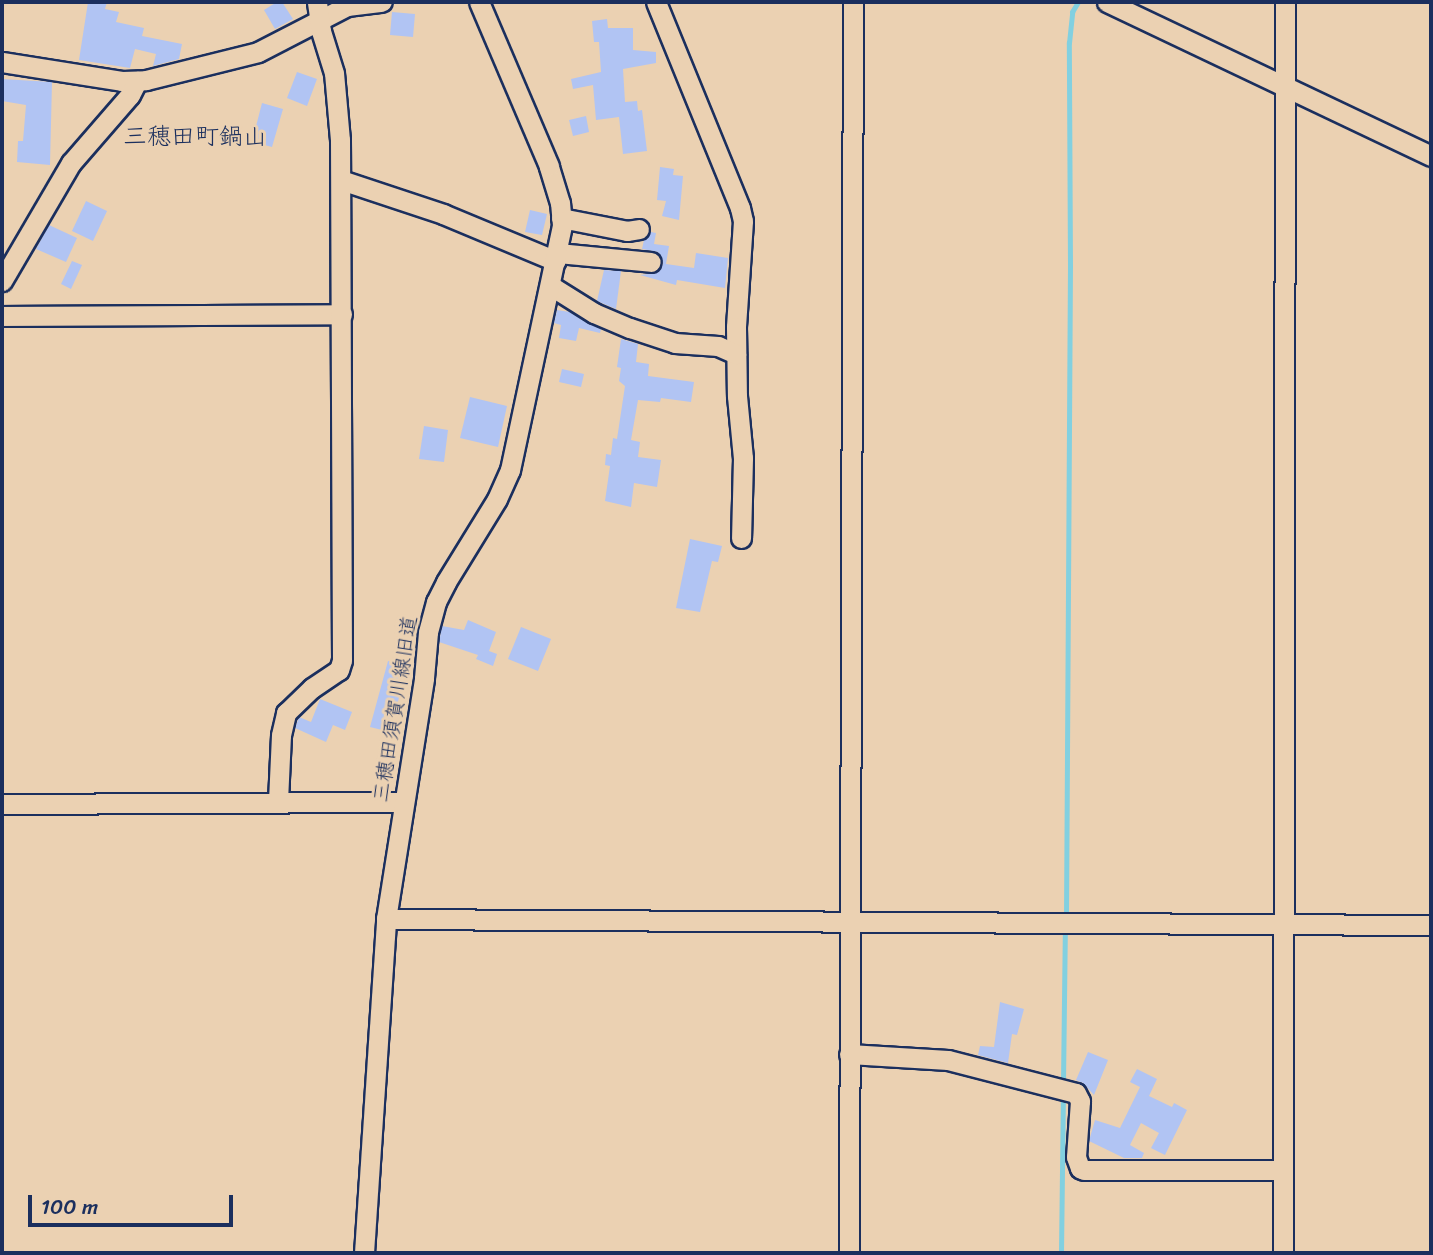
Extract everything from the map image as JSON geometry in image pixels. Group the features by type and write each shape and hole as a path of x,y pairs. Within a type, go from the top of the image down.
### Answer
{"street":[{"path":"278,801 281,735 286,713 296,701 339,670 342,660 341,180 334,73 317,2"},
{"path":"2,62 137,81 258,52 347,6 382,2"},
{"name":"三穂田須賀川線旧道","path":"364,1253 386,919 424,678 428,632 436,602 505,483 551,286 561,218 549,166 479,2"},
{"path":"656,2 743,221 736,354 743,458 741,538"},
{"path":"849,1253 853,2"},
{"path":"1107,2 1285,84 1431,156"},
{"path":"1283,1253 1285,2"},
{"path":"2,281 65,172 130,95 137,81"},
{"path":"341,180 443,214 557,257 651,262"},
{"path":"561,218 627,230 639,229"},
{"path":"551,286 594,313 630,328 675,343 718,346 736,354"},
{"path":"2,316 342,314"},
{"path":"2,804 403,802"},
{"path":"386,919 1431,925"},
{"path":"849,1054 948,1060 1076,1093 1080,1101 1076,1157 1080,1168 1084,1170 1283,1170"}],"building":[{"path":"88,2 107,2 105,9 119,12 116,22 144,28 142,36 182,44 179,59 153,66 156,54 135,49 130,68 79,60"},
{"path":"282,2 293,19 275,29 264,10"},
{"path":"392,12 415,14 413,37 390,35"},
{"path":"607,19 608,28 633,28 633,50 656,52 656,63 623,69 625,102 637,101 638,111 642,110 647,151 623,154 619,117 596,120 593,85 573,89 571,79 601,72 599,42 594,42 592,21"},
{"path":"297,72 317,79 307,106 287,98"},
{"path":"2,79 52,82 50,165 17,162 18,141 23,141 26,105 2,101"},
{"path":"262,103 283,109 272,147 257,143 259,139 253,138"},
{"path":"586,116 589,132 573,136 569,120"},
{"path":"660,167 674,169 673,175 683,176 679,220 662,216 666,201 657,200"},
{"path":"86,201 107,211 93,241 72,231"},
{"path":"530,210 547,214 542,235 525,232"},
{"path":"49,225 77,238 66,262 36,249"},
{"path":"651,232 656,233 654,244 669,246 666,264 694,268 696,253 728,258 725,288 677,280 676,285 640,275 657,273 663,264 658,252 642,249 644,240"},
{"path":"72,261 82,265 71,289 61,284"},
{"path":"604,270 621,271 616,309 597,301"},
{"path":"557,310 570,312 601,329 600,333 579,328 576,341 559,338 561,325 554,323"},
{"path":"621,339 638,344 636,362 649,364 648,376 694,382 691,402 661,398 660,402 638,400 631,440 640,442 638,457 661,460 657,487 634,483 631,507 605,501 610,466 605,465 606,454 611,455 613,438 617,439 625,386 619,381 621,368 617,367"},
{"path":"562,369 584,374 581,387 559,382"},
{"path":"470,397 507,406 498,447 460,438"},
{"path":"424,426 448,430 444,462 419,459"},
{"path":"690,539 722,546 718,562 712,561 700,612 676,608"},
{"path":"468,620 496,632 489,651 497,654 493,666 476,659 478,655 439,642 442,626 464,630"},
{"path":"521,627 551,639 538,671 508,659"},
{"path":"388,661 404,665 399,685 402,686 390,732 370,727"},
{"path":"320,699 352,712 345,730 333,725 326,742 295,728 299,717 311,722"},
{"path":"1000,1002 1024,1009 1017,1035 1012,1034 1008,1063 978,1055 980,1046 994,1047"},
{"path":"1088,1052 1108,1060 1094,1095 1083,1083 1076,1080"},
{"path":"1137,1069 1157,1079 1149,1096 1172,1107 1174,1103 1187,1110 1165,1155 1151,1148 1159,1133 1141,1123 1130,1145 1144,1153 1142,1158 1124,1158 1089,1141 1095,1120 1120,1128 1140,1087 1130,1082"}],"waterway":[{"path":"1066,919 1069,43 1072,12 1078,2"},
{"path":"1063,1083 1065,927"},
{"path":"1061,1253 1063,1095"}],"district":[{"name":"三穂田町鍋山","path":"195,137"}]}
